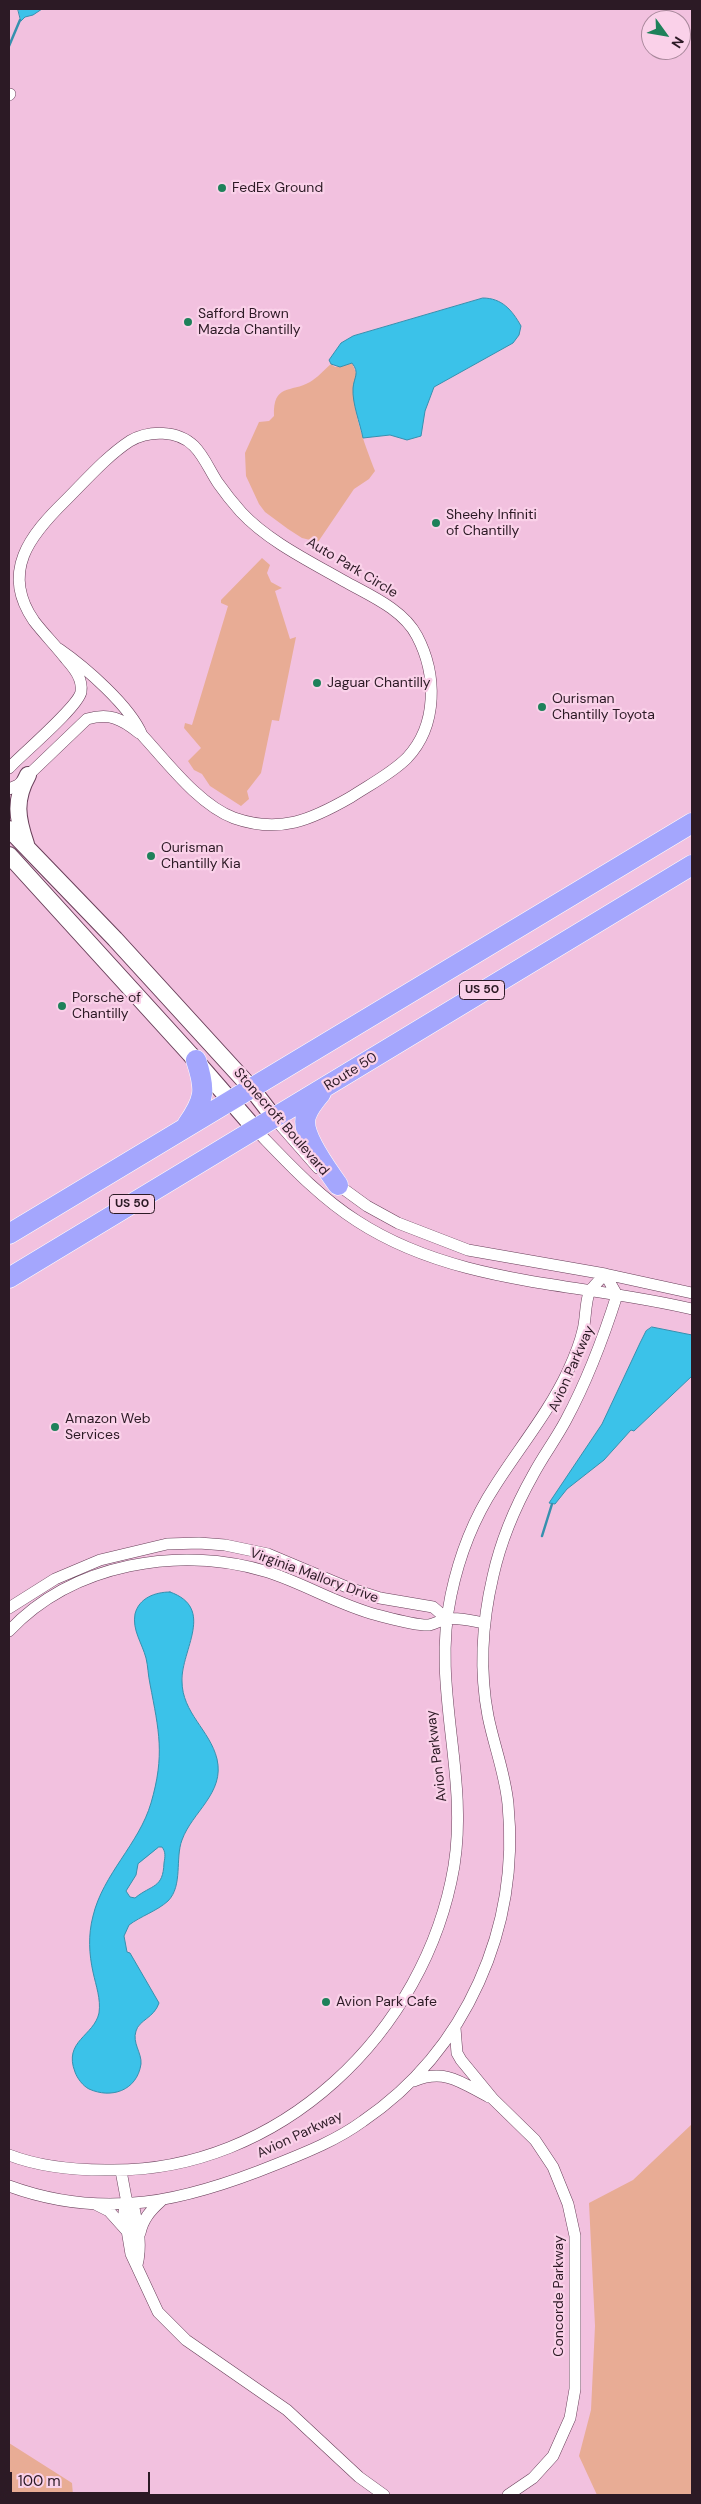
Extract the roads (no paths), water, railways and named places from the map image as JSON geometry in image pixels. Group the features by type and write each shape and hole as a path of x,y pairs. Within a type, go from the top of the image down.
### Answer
{"highway":[{"name":"US 50","path":"9,1234 692,823"},
{"name":"Route 50","path":"9,1278 324,1089 449,1010 692,865"},
{"path":"184,1129 203,1098 204,1082 196,1060"},
{"path":"324,1089 306,1116 307,1131 319,1158 338,1185"}],"main road":[{"path":"28,775 19,793 17,811 28,849"},
{"name":"Stonecroft Boulevard","path":"9,830 115,939 252,1089 274,1119"},
{"name":"Stonecroft Boulevard","path":"9,855 196,1060 256,1130"}],"street":[{"name":"Auto Park Circle","path":"9,768 78,699 80,683 76,672 59,649 33,620 20,595 18,570 24,548 35,531 117,451 142,436 166,434 187,441 195,448 233,503 262,530 399,615 411,627 426,655 431,676 432,694 424,730 416,746 406,759 374,783 308,820 273,825 253,823 222,812 194,790 142,735 137,723 82,665 59,649"},
{"path":"9,789 28,775 87,719 100,715 116,717 142,735"},
{"name":"Stonecroft Boulevard","path":"274,1119 310,1160 338,1185 367,1206 398,1223 468,1250 605,1274 692,1294"},
{"name":"Stonecroft Boulevard","path":"256,1130 299,1175 329,1201 385,1238 455,1265 590,1292 618,1295 692,1309"},
{"path":"605,1274 618,1295"},
{"name":"Avion Parkway","path":"9,2155 73,2170 121,2170 168,2167 211,2156 229,2149 298,2110 320,2094 360,2058 394,2016 425,1961 442,1918 451,1883 457,1837 458,1782 446,1709 444,1673 446,1619 456,1577 470,1534 494,1488 549,1407 567,1373 583,1329 590,1292 605,1274"},
{"name":"Avion Parkway","path":"9,2186 36,2195 93,2203 128,2203 161,2201 225,2185 313,2149 362,2122 412,2081 435,2056 455,2028 478,1986 495,1943 506,1899 510,1870 506,1786 484,1696 482,1645 492,1577 505,1533 526,1487 580,1393 597,1357 618,1295"},
{"name":"Virginia Mallory Drive","path":"9,1608 55,1579 94,1562 167,1544 198,1543 226,1545 268,1554 349,1588 380,1598 433,1607 446,1619"},
{"name":"Virginia Mallory Drive","path":"9,1632 33,1609 62,1591 115,1570 164,1560 211,1560 242,1566 286,1579 347,1606 428,1625 446,1619 484,1623"},
{"name":"Concorde Parkway","path":"455,2028 456,2053 460,2060 493,2099 531,2136 553,2167 568,2204 575,2236 574,2388 570,2418 553,2456 533,2478 508,2495"},
{"name":"Concorde Parkway","path":"412,2081 427,2075 440,2074 453,2078 493,2099"},
{"path":"121,2170 128,2203 134,2208 134,2235"},
{"path":"134,2235 150,2211 161,2201"},
{"path":"93,2203 110,2211 134,2235 141,2249 138,2265 151,2301 171,2326 186,2340 288,2410 358,2477 384,2495"}],"water":[{"path":"18,9 42,9 21,21"},
{"path":"483,298 496,300 506,306 518,320 521,326 519,335 513,343 434,387 425,411 421,436 407,440 390,435 363,438 354,400 353,388 356,370 352,363 340,367 331,364 329,360 341,343 353,336"},
{"path":"652,1327 692,1335 692,1376 634,1431 631,1430 604,1460 567,1489 555,1504 549,1503 602,1424 646,1331"},
{"path":"164,1592 170,1592 184,1599 191,1608 194,1619 193,1631 183,1669 183,1692 186,1703 209,1739 217,1759 218,1771 212,1792 182,1840 176,1888 173,1895 164,1905 129,1925 124,1936 127,1952 130,1953 159,2003 154,2012 140,2024 136,2031 135,2040 141,2064 139,2073 129,2086 122,2090 114,2093 97,2092 80,2082 72,2062 73,2053 76,2046 96,2021 99,2013 99,1998 90,1951 90,1930 93,1916 105,1886 145,1818 151,1803 158,1771 159,1743 156,1716 147,1661 134,1620 137,1608 144,1600","holes":["159,1847 162,1847 165,1857 159,1882 135,1898 130,1897 126,1891 136,1875 138,1864"]}],"waterway":[{"path":"9,46 20,20"},
{"path":"542,1536 552,1504"}],"place":[{"name":"FedEx Ground","path":"222,188"},
{"name":"Safford Brown Mazda Chantilly","path":"188,322"},
{"name":"Sheehy Infiniti of Chantilly","path":"436,523"},
{"name":"Jaguar Chantilly","path":"317,683"},
{"name":"Ourisman Chantilly Toyota","path":"542,707"},
{"name":"Ourisman Chantilly Kia","path":"151,856"},
{"name":"Porsche of Chantilly","path":"62,1006"},
{"name":"Amazon Web Services","path":"55,1427"},
{"name":"Avion Park Cafe","path":"326,2002"}]}
